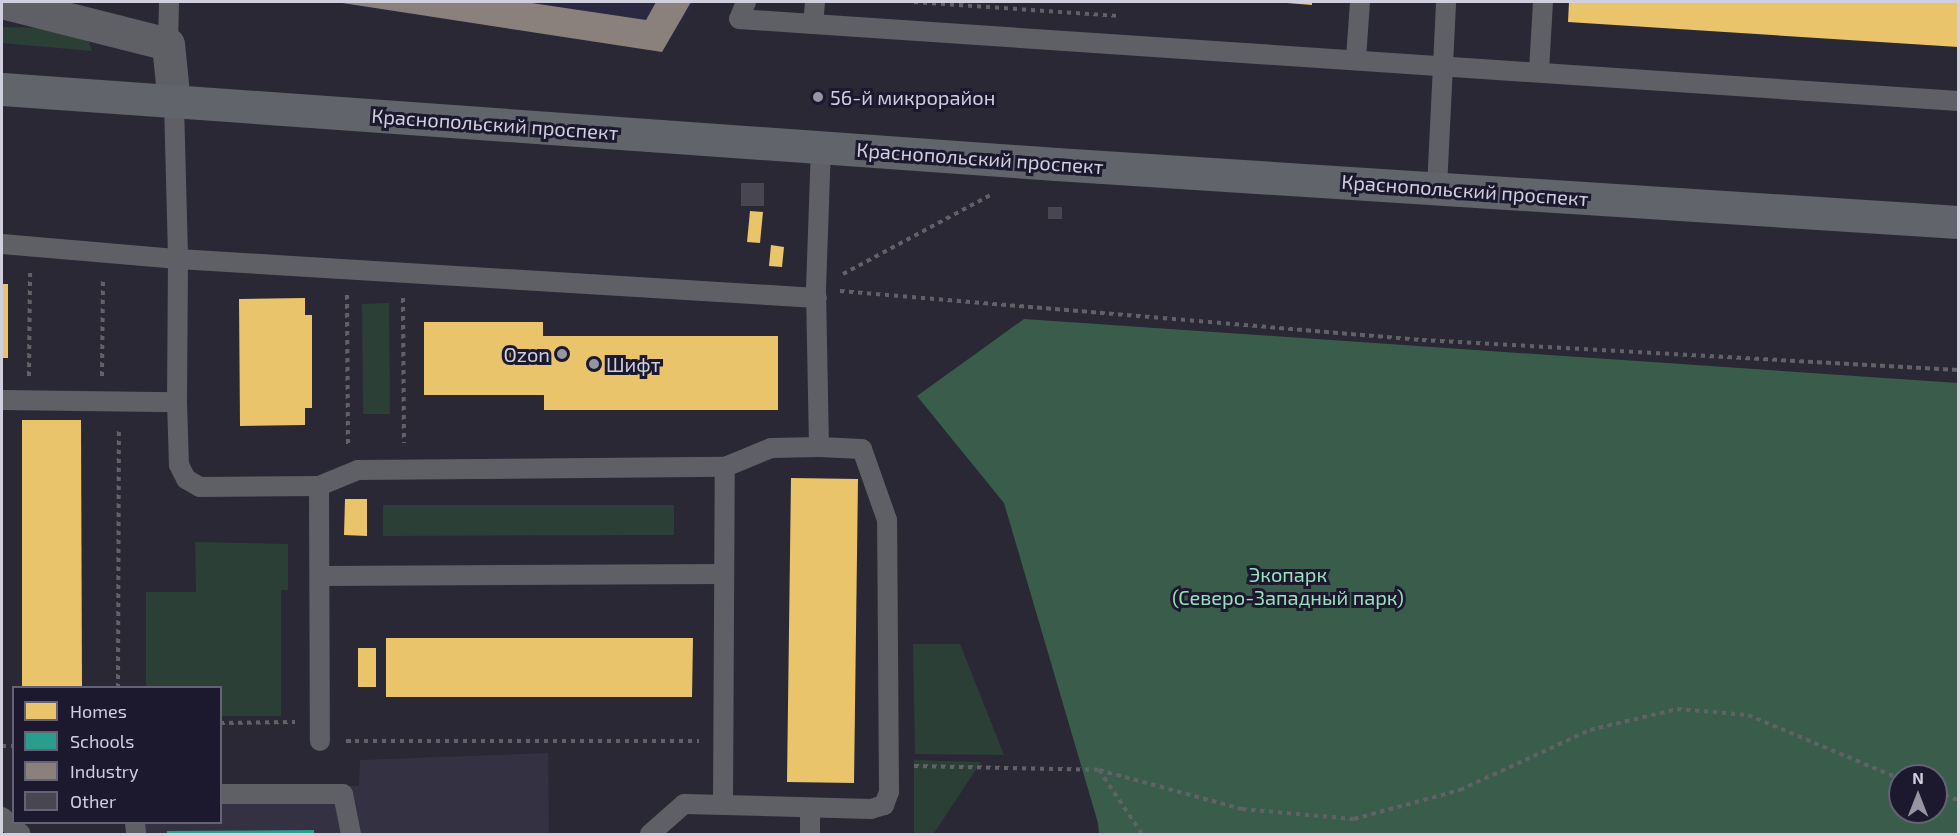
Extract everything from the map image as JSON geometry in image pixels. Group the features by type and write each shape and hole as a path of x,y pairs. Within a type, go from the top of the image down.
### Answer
{"street":[{"path":"2,2 168,44 174,103"},
{"name":"Краснопольский проспект","path":"2,89 174,103 1959,222"}],"lane":[{"path":"168,44 169,2"},
{"path":"746,2 739,19 1959,100"},
{"path":"813,24 814,2"},
{"path":"1356,59 1359,2"},
{"path":"1437,188 1446,2"},
{"path":"1539,71 1543,2"},
{"path":"174,103 178,259 179,465 186,479 200,487 319,486 358,470 725,467 771,448 862,448 887,520 890,765 889,792 884,805 871,809 810,809 684,804 651,834"},
{"path":"819,447 817,294 821,146"},
{"path":"2,244 103,254 346,270 817,294"},
{"path":"2,400 177,402"},
{"path":"723,804 725,467"},
{"path":"319,486 320,731"},
{"path":"321,576 724,574"},
{"path":"222,794 343,794 351,834"},
{"path":"810,809 810,834"},
{"path":"2,817 21,834"}],"path":[{"path":"817,294 990,194 1001,194"},
{"path":"28,401 31,246"},
{"path":"103,254 110,402 118,686"},
{"path":"346,270 349,474"},
{"path":"402,273 405,469"},
{"path":"817,294 1422,340 1959,370"},
{"path":"890,765 1099,770 1242,809 1354,819 1460,790 1590,730 1677,709 1748,715 1888,774"},
{"path":"222,723 320,731 724,741"},
{"path":"1099,770 1142,834"}],"shaded area":[{"path":"327,2 696,2 662,52"},
{"path":"548,753 549,834 127,834 127,824 222,824 222,785 359,786 360,760"}],"green space":[{"path":"2,27 52,28 76,34 89,42 92,51 2,43"},
{"path":"389,303 390,414 363,414 362,304"},
{"name":"Экопарк (Северо-Западный парк)","path":"1024,319 1958,383 1958,834 1099,834 1098,823 1004,503 917,396"},
{"path":"383,505 674,505 674,535 383,536"},
{"path":"195,542 288,544 288,590 281,590 281,716 222,716 222,686 146,686 146,592 196,592"},
{"path":"913,644 960,644 1004,755 915,754"},
{"path":"914,760 981,762 934,833 914,833"}],"building: Homes":[{"path":"1312,2 1312,5 1287,3"},
{"path":"1569,2 1958,2 1958,47 1568,22"},
{"path":"750,211 763,212 760,243 747,242"},
{"path":"771,245 784,247 782,267 769,266"},
{"path":"2,284 8,284 8,358 2,358"},
{"path":"305,298 305,315 312,315 312,408 305,408 305,425 240,426 239,299"},
{"path":"424,322 543,322 543,336 778,336 778,410 544,410 544,395 424,395"},
{"path":"22,420 81,420 82,686 22,686"},
{"path":"791,478 858,479 854,783 787,782"},
{"path":"345,499 367,499 367,536 344,535"},
{"path":"386,638 693,638 692,697 386,697"},
{"path":"358,648 376,648 376,687 358,687"}],"building: Schools":[{"path":"314,830 314,834 167,834 167,831"}],"building: Industry":[{"path":"336,2 525,2 646,20 656,2 691,2 662,52"}],"building: Other":[{"path":"741,183 764,183 764,206 741,206"},
{"path":"1048,207 1062,207 1062,219 1048,219"}],"place":[{"name":"56-й микрорайон","path":"818,97"},
{"name":"Ozon","path":"562,354"},
{"name":"Шифт","path":"594,364"}]}
